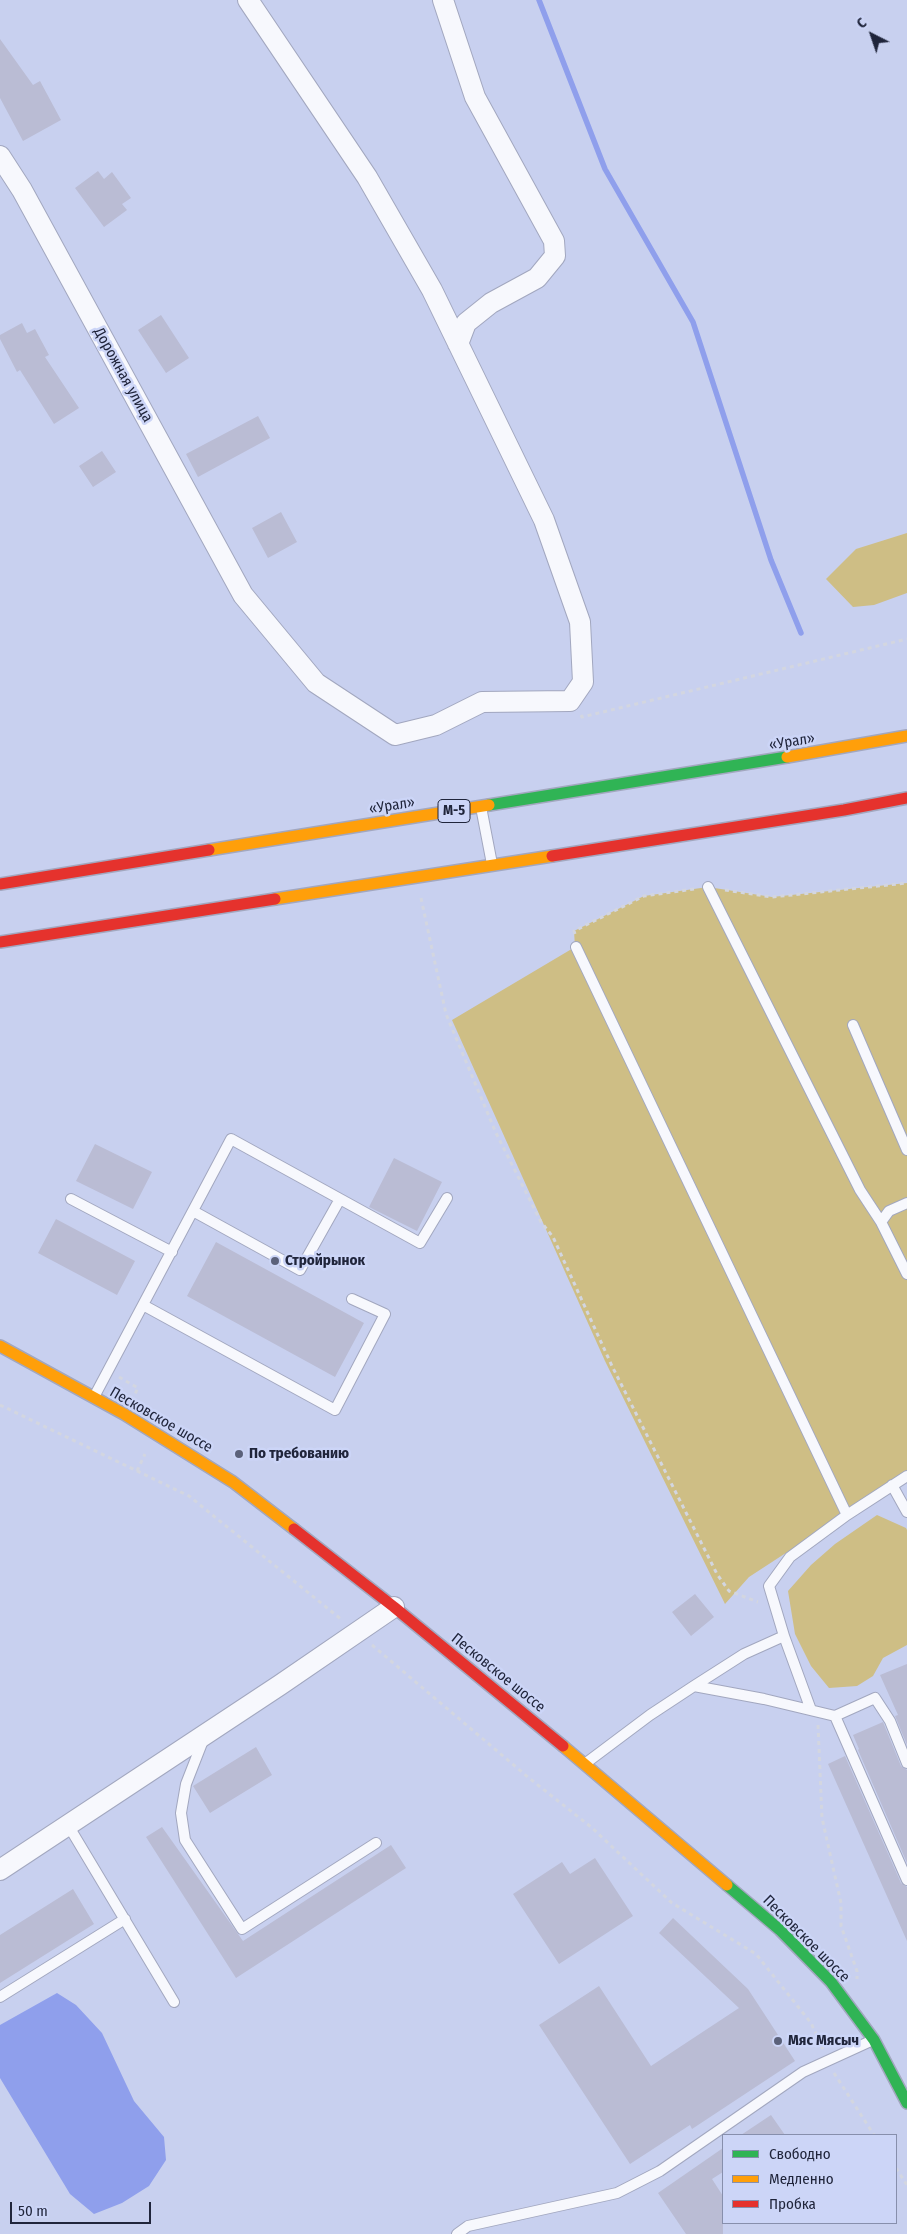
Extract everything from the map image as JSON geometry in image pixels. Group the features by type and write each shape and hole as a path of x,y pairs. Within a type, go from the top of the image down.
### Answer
{"main road":[{"name":"«Урал»","path":"0,884 832,750 907,736"},
{"path":"0,942 907,798"},
{"path":"0,1338 5,1351"},
{"name":"Песковское шоссе","path":"5,1351 144,1426 233,1482 394,1607 585,1764 780,1930 831,1982 874,2040 907,2103"}],"street":[{"path":"248,0 367,178 432,290 544,520 580,622 583,682 570,701"},
{"path":"443,0 475,97 554,241 555,256 537,278 491,303 466,323 458,344"},
{"name":"Дорожная улица","path":"0,156 26,199 243,595 316,683 395,735 436,725 482,702 570,701"},
{"path":"0,1870 205,1735 394,1607"}],"lane":[{"path":"481,807 492,865"},
{"path":"708,887 860,1190 881,1222 907,1274"},
{"path":"576,947 847,1514"},
{"path":"853,1025 907,1150"},
{"path":"93,1398 231,1140 420,1243 447,1198"},
{"path":"71,1200 172,1252"},
{"path":"193,1211 300,1270 340,1200"},
{"path":"881,1222 890,1211 907,1203"},
{"path":"143,1306 335,1410 385,1314 352,1298"},
{"path":"811,1710 784,1636 769,1586 790,1557 847,1514 907,1476"},
{"path":"892,1485 907,1512"},
{"path":"585,1764 650,1715 694,1686 744,1654 784,1636"},
{"path":"694,1686 836,1716 876,1698 890,1721 907,1763"},
{"path":"836,1716 907,1880"},
{"path":"205,1735 186,1784 181,1813 186,1840 242,1929 376,1843"},
{"path":"68,1825 174,2002"},
{"path":"0,1997 125,1919"},
{"path":"457,2234 468,2226 617,2193 660,2171 803,2072 874,2040"}],"path":[{"path":"570,701 582,717 907,639"},
{"path":"576,947 574,931 644,896 708,887 772,897 907,882"},
{"path":"420,894 446,1014 496,1134 541,1222 552,1237 612,1366 717,1574 729,1591 775,1608"},
{"path":"0,1405 189,1496 357,1632 591,1827 672,1903 756,1954 811,2023 836,2078 873,2134"},
{"path":"811,1710 818,1722 822,1818 841,1903 840,1926 857,1971 858,1980"},
{"path":"897,2170 907,2185"}],"shaded area":[{"path":"907,533 907,593 874,605 853,607 826,579 856,549"},
{"path":"907,883 907,1474 749,1577 725,1604 605,1361 452,1020 575,947 574,931 644,896 708,887 772,897"},
{"path":"877,1515 907,1530 907,1645 883,1658 873,1676 857,1686 829,1688 811,1666 795,1634 788,1591 811,1565 835,1544"}],"water":[{"path":"57,1993 76,2005 102,2033 134,2101 164,2137 166,2160 149,2186 122,2203 94,2214 70,2194 0,2078 0,2025"}],"building":[{"path":"0,39 33,85 40,81 61,120 23,141 0,98"},
{"path":"98,171 104,179 112,172 131,198 122,204 127,210 104,227 75,188"},
{"path":"161,315 189,358 166,373 138,330"},
{"path":"22,323 27,333 35,329 49,355 45,357 79,408 54,424 20,370 17,372 0,339 0,335"},
{"path":"258,416 270,438 198,477 186,454"},
{"path":"102,451 116,472 93,487 79,466"},
{"path":"281,512 297,542 268,558 252,528"},
{"path":"95,1144 152,1172 133,1209 76,1181"},
{"path":"394,1158 442,1182 417,1231 369,1207"},
{"path":"56,1219 135,1261 117,1295 38,1253"},
{"path":"216,1242 364,1323 335,1377 187,1296"},
{"path":"695,1594 714,1617 691,1636 672,1612"},
{"path":"907,1664 907,1745 895,1716 898,1715 880,1675"},
{"path":"883,1722 901,1766 907,1770 907,1863 853,1735"},
{"path":"256,1747 272,1775 210,1813 193,1786"},
{"path":"845,1756 901,1883 907,1887 907,1941 828,1764"},
{"path":"162,1827 243,1941 391,1845 406,1868 236,1978 146,1837"},
{"path":"595,1858 633,1916 559,1964 513,1894 562,1862 570,1874"},
{"path":"73,1889 94,1924 0,1983 0,1935"},
{"path":"673,1918 748,1989 795,2061 692,2129 690,2125 630,2164 539,2025 599,1986 651,2066 739,2008 659,1933"},
{"path":"771,2115 784,2134 742,2134"},
{"path":"722,2149 722,2173 712,2179 722,2194 723,2234 686,2234 658,2193"}],"waterway":[{"path":"539,0 605,169 693,322 771,560 801,633"}],"traffic: fast":[{"path":"489,805 787,757"},
{"path":"727,1885 780,1930 831,1982 874,2040 907,2103"}],"traffic: slow":[{"path":"787,757 907,736"},
{"path":"209,850 489,805"},
{"path":"275,899 552,856"},
{"path":"0,1346 124,1414 233,1482 294,1529"},
{"path":"563,1746 727,1885"}],"traffic: jam":[{"path":"552,856 844,810 907,798"},
{"path":"0,884 209,850"},
{"path":"0,942 275,899"},
{"path":"294,1529 394,1607 563,1746"}],"place":[{"name":"Стройрынок","path":"275,1261"},
{"name":"По требованию","path":"239,1454"},
{"name":"Мяс Мясыч","path":"778,2041"}]}
